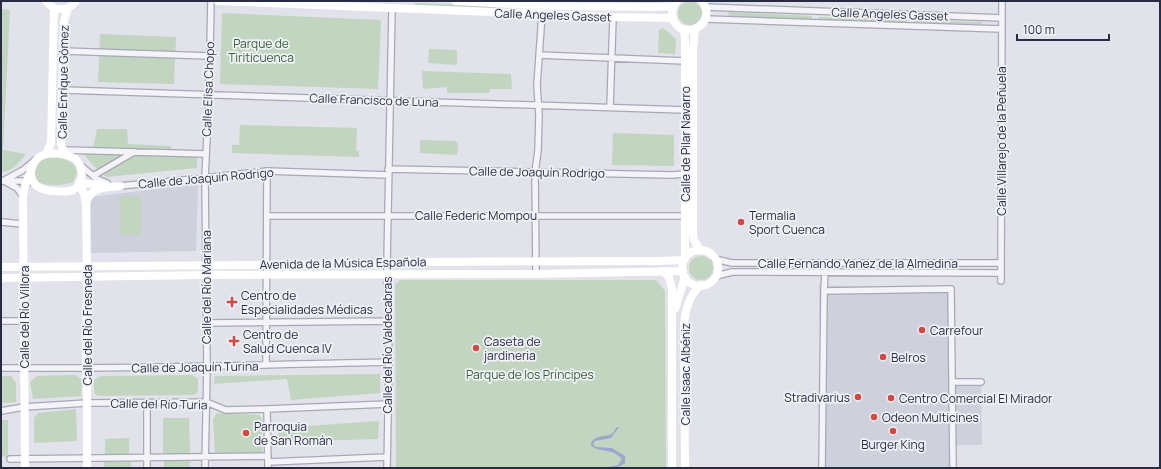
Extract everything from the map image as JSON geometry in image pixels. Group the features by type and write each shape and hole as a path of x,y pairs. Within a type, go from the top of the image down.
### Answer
{"street":[{"path":"46,1 50,6 62,10 68,8 76,1"},
{"name":"Calle Elisa Chopo","path":"205,178 211,1"},
{"name":"Calle Angeles Gasset","path":"218,1 613,17 673,18"},
{"name":"Calle Angeles Gasset","path":"456,1 654,7 675,3"},
{"name":"Calle Villarejo de la Peñuela","path":"1001,281 1002,1"},
{"path":"675,3 672,12 673,18 677,25 688,30 701,26 706,19 707,13 704,4"},
{"name":"Calle Angeles Gasset","path":"704,4 1002,18"},
{"name":"Calle Enrique Gómez","path":"46,154 51,142 54,8"},
{"name":"Calle Enrique Gómez","path":"64,153 61,144 63,51 64,21 68,8"},
{"name":"Calle del Río Valdecabras","path":"387,468 389,362 387,274 388,172 392,8"},
{"path":"536,274 535,172 538,151 537,85 542,14"},
{"path":"610,107 613,17"},
{"name":"Calle Angeles Gasset","path":"706,19 1001,29"},
{"name":"Calle de Pilar Navarro","path":"684,29 685,259"},
{"name":"Calle de Pilar Navarro","path":"695,29 693,50 694,240 700,250"},
{"path":"63,51 210,56"},
{"path":"539,55 685,61"},
{"name":"Calle Francisco de Luna","path":"62,90 685,110"},
{"path":"93,176 134,152"},
{"path":"2,182 19,172 37,158 46,154 134,152 206,154"},
{"path":"64,153 73,158 93,176 105,183 120,186"},
{"path":"37,158 31,174 32,179 37,186"},
{"path":"2,182 26,182 48,190 68,191 76,188 79,183 82,170 79,164"},
{"name":"Calle del Río Villora","path":"24,468 23,196 26,182 32,168"},
{"path":"266,365 267,171"},
{"name":"Calle de Joaquín Rodrigo","path":"120,186 267,171 685,174"},
{"name":"Calle del Río Mariana","path":"205,178 207,367 205,468"},
{"path":"2,182 11,184 17,188 23,196"},
{"path":"79,183 97,184 109,187"},
{"name":"Calle del Río Fresneda","path":"79,183 84,194 86,204 87,468"},
{"path":"86,204 87,198 92,192 98,189 120,186"},
{"name":"Calle Federic Mompou","path":"267,216 685,216"},
{"path":"1,222 23,224"},
{"path":"700,250 709,252 715,259 718,267 716,276 710,283 701,285 692,283 684,274 683,265 685,259 691,252 700,250"},
{"name":"Avenida de la Música Española","path":"1,267 387,264 406,262 658,261 685,259"},
{"name":"Calle Fernando Yanez de la Almedina","path":"715,259 732,263 1001,263"},
{"name":"Avenida de la Música Española","path":"1,278 206,275 536,274 662,271 684,274"},
{"name":"Calle Isaac Albéniz","path":"662,271 668,275 672,282 672,468"},
{"name":"Calle Fernando Yanez de la Almedina","path":"716,276 732,272 1001,273"},
{"path":"822,468 824,272"},
{"name":"Calle Isaac Albéniz","path":"672,316 684,274"},
{"name":"Calle Isaac Albéniz","path":"685,468 684,323 687,308 693,292 701,285"},
{"path":"824,291 951,289 953,468"},
{"path":"1,321 24,321"},
{"path":"206,323 388,321"},
{"name":"Calle de Joaquín Turina","path":"1,368 86,369 389,362"},
{"path":"952,382 981,382"},
{"name":"Calle del Río Turia","path":"1,411 24,407 87,403 206,402 226,410 388,404"},
{"path":"146,403 147,468"},
{"path":"268,409 268,462"},
{"path":"10,459 205,458 268,462 387,457"}],"shaded area":[{"path":"198,185 196,251 91,253 91,197"},
{"name":"Centro Comercial El Mirador","path":"819,285 951,289 952,381 981,382 982,445 953,445 953,468 822,468"}],"green space":[{"path":"690,1 695,2 701,8 701,18 695,24 690,25 685,24 679,18 678,13 679,8 685,2"},
{"path":"415,3 522,6 522,10 415,5"},
{"path":"1,9 10,10 3,150 26,154 12,169 5,172 1,172"},
{"path":"728,12 812,16 812,19 729,17"},
{"name":"Parque de Tiriticuenca","path":"222,13 381,20 378,89 220,84"},
{"path":"819,17 907,19 906,23 819,20"},
{"path":"914,20 982,22 982,24 914,23"},
{"path":"663,28 676,39 675,54 658,53 659,30"},
{"path":"100,34 176,37 174,84 98,82"},
{"path":"429,49 457,50 457,65 428,63"},
{"path":"422,71 511,74 512,89 490,89 489,93 447,93 447,87 423,89"},
{"path":"240,125 357,128 356,151 359,151 359,157 232,153 232,145 239,145"},
{"path":"97,129 127,129 128,144 171,146 171,155 197,157 197,168 106,177 82,152 92,153"},
{"path":"613,133 674,135 674,166 612,165"},
{"path":"420,140 455,141 458,143 457,155 420,153"},
{"path":"52,157 68,161 75,167 76,176 73,182 61,185 51,185 42,184 37,181 34,174 35,167 42,160"},
{"path":"120,196 141,196 141,235 120,235"},
{"path":"701,256 706,257 712,263 712,273 706,279 701,280 696,279 690,273 689,268 690,263 696,257"},
{"name":"Parque de los Príncipes","path":"400,280 656,280 665,291 666,468 396,468 395,285"},
{"path":"380,374 380,393 291,400 287,379 214,384 215,376"},
{"path":"75,375 82,380 81,396 33,399 30,382 37,376"},
{"path":"192,375 198,379 198,392 193,395 98,396 94,393 94,380 101,376"},
{"path":"1,376 11,376 16,383 16,402 1,403"},
{"path":"76,409 77,441 34,443 34,418 38,413"},
{"path":"217,413 259,415 262,418 262,454 215,454 213,419"},
{"path":"163,418 189,418 190,454 163,454"},
{"path":"1,420 8,420 8,457 1,456"},
{"path":"379,421 378,439 278,442 279,428"},
{"path":"129,438 129,454 105,454 105,439"},
{"path":"190,460 190,468 164,468 164,461"},
{"path":"104,462 131,462 131,468 104,468"}],"water":[{"path":"617,427 619,427 611,438 595,441 593,444 596,447 612,448 625,456 625,463 620,466 604,468 618,465 622,459 612,452 594,448 591,446 592,442 598,437 612,434"}],"place":[{"name":"Termalia Sport Cuenca","path":"741,222"},
{"name":"Centro de Especialidades Médicas","path":"232,302"},
{"name":"Carrefour","path":"922,330"},
{"name":"Centro de Salud Cuenca IV","path":"234,341"},
{"name":"Caseta de jardineria","path":"476,348"},
{"name":"Belros","path":"883,357"},
{"name":"Stradivarius","path":"858,397"},
{"name":"Centro Comercial El Mirador","path":"891,398"},
{"name":"Odeon Multicines","path":"874,417"},
{"name":"Burger King","path":"893,431"},
{"name":"Parroquia de San Román","path":"246,433"}]}
